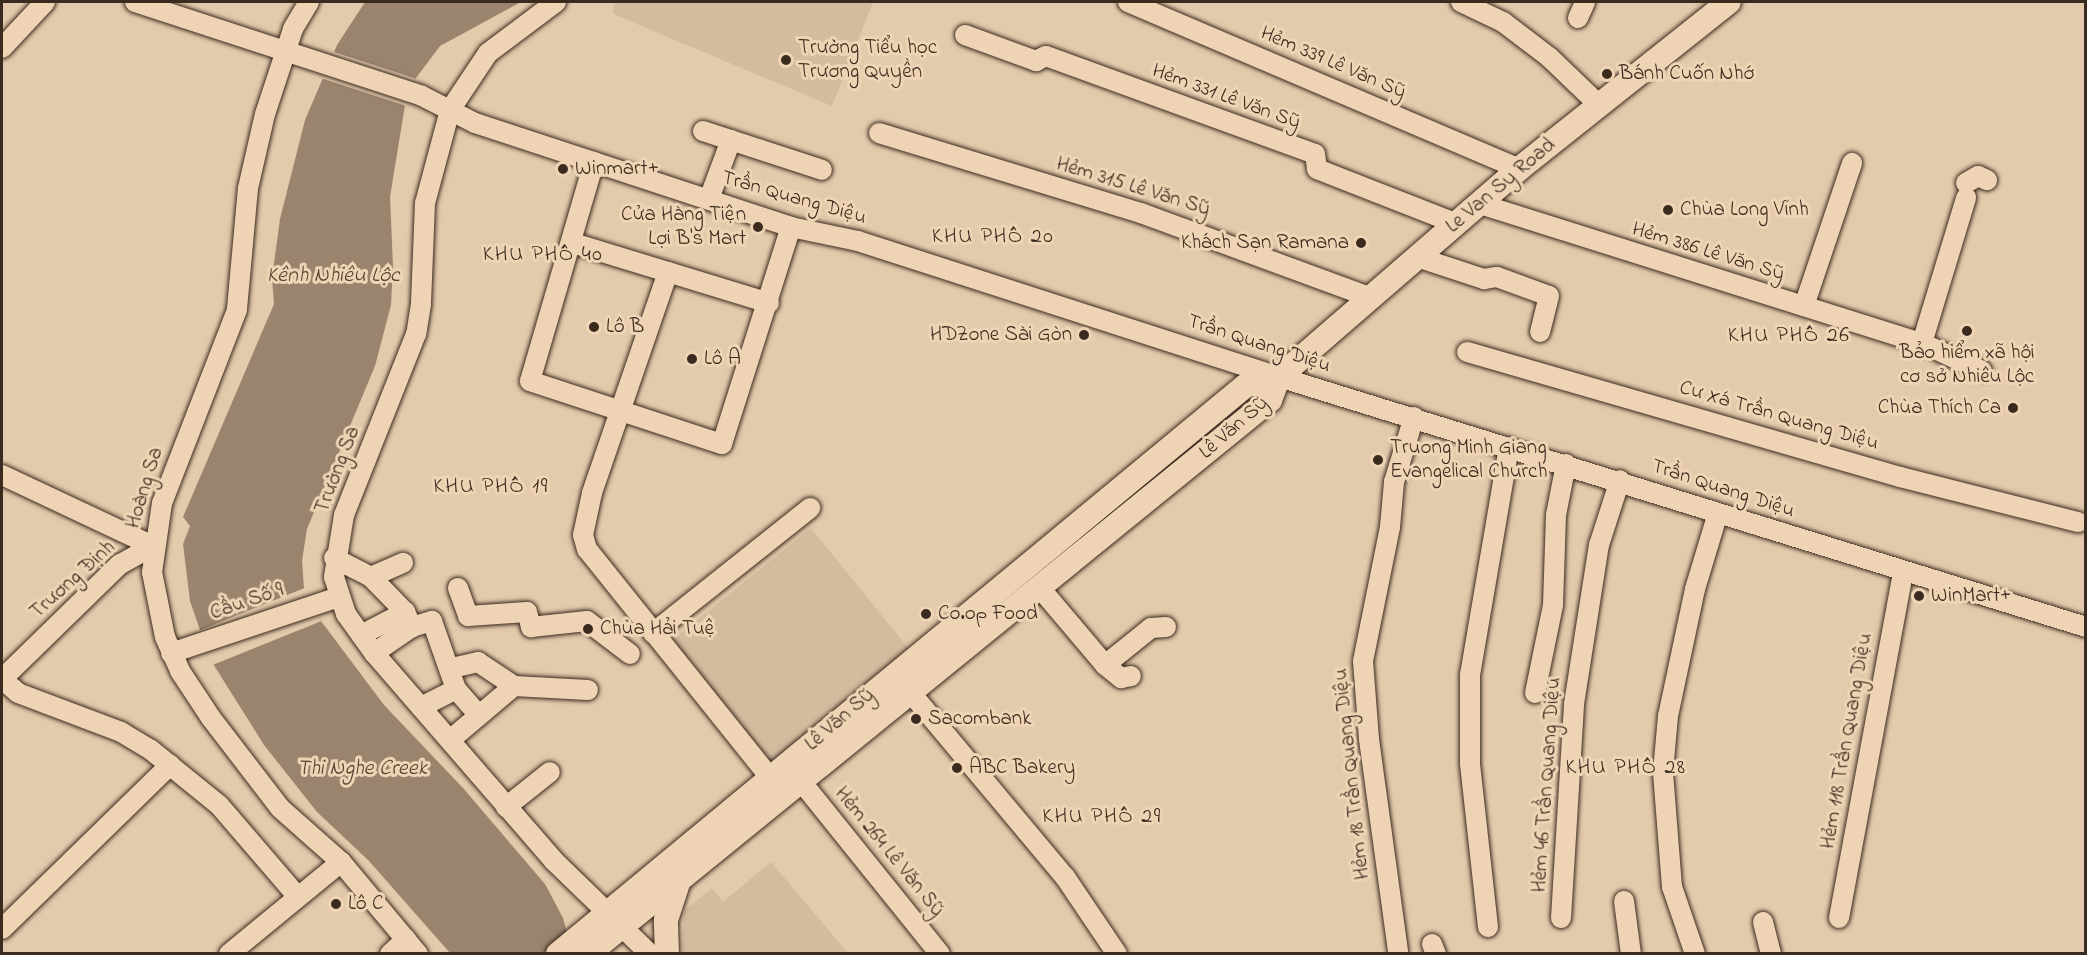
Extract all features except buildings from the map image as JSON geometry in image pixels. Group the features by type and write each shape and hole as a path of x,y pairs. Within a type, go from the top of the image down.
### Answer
{"main road":[{"name":"Le Van Sy Road","path":"1279,377 1368,297 1457,224 1519,169 1729,2"},
{"name":"Lê Văn Sỹ","path":"615,919 785,784 911,693 1040,588 1270,400 1279,377"},
{"name":"Lê Văn Sỹ","path":"615,919 680,878 785,784 894,673 1245,386 1279,377"},
{"path":"667,954 666,920 680,878"},
{"path":"558,954 591,942 615,919"}],"street":[{"path":"2,48 45,2"},
{"path":"135,2 284,52"},
{"name":"Hoàng Sa","path":"309,2 284,52 264,114 250,177 237,310 165,495 153,546 155,596 171,653 194,693 258,781 296,824 341,862 412,946"},
{"name":"Trường Sa","path":"556,2 488,53 450,110 424,203 416,334 344,515 334,558 338,597 374,653 560,868 650,954"},
{"name":"Hẻm 339 Lê Văn Sỹ","path":"1128,2 1519,169"},
{"path":"1461,2 1503,22 1549,57 1599,105"},
{"name":"Hẻm 331 Lê Văn Sỹ","path":"965,35 1036,61 1046,56 1315,154 1317,169 1457,224"},
{"name":"Trần Quang Diệu","path":"284,52 422,96 475,123 791,227 858,241 1279,377 1620,480 1903,572 2085,627"},
{"path":"703,131 822,170"},
{"name":"Hẻm 315 Lê Văn Sỹ","path":"879,133 1141,213 1368,297"},
{"path":"709,199 731,140"},
{"path":"594,162 573,243 530,381 722,444 769,303 791,227"},
{"path":"1804,306 1852,164"},
{"path":"1922,343 1966,191 1978,176 1988,180"},
{"name":"Hẻm 386 Lê Văn Sỹ","path":"1480,204 1922,343 1982,371"},
{"path":"573,243 769,303"},
{"path":"1417,257 1484,279 1497,277 1549,296 1540,332"},
{"path":"621,411 668,272"},
{"name":"Cư Xá Trần Quang Diệu","path":"1467,351 1900,477 2078,522"},
{"name":"Hẻm 264 Lê Văn Sỹ","path":"621,411 584,517 583,535 587,549 653,633 785,784 940,954"},
{"name":"Hẻm 18 Trần Quang Diệu","path":"1398,951 1369,740 1363,662 1390,527 1394,482 1414,417"},
{"path":"1488,927 1470,764 1470,675 1509,447"},
{"name":"Hẻm 46 Trần Quang Diệu","path":"1535,693 1553,604 1556,515 1566,464"},
{"path":"2,475 153,546"},
{"name":"Hẻm 46 Trần Quang Diệu","path":"1561,918 1574,704 1599,545 1620,480"},
{"path":"653,633 810,508"},
{"path":"1695,954 1672,887 1662,772 1668,716 1695,589 1719,513"},
{"name":"Trương Định","path":"2,679 120,564 153,546"},
{"path":"334,558 371,577 408,620"},
{"path":"371,577 403,562"},
{"name":"Hẻm 118 Trần Quang Diệu","path":"1839,918 1903,572"},
{"path":"458,588 468,616 527,612 531,627 587,621 630,654"},
{"path":"1040,588 1105,665 1121,678 1131,676"},
{"name":"Cầu Số 9","path":"171,653 338,597"},
{"path":"374,653 408,620"},
{"path":"361,635 408,620 432,621 452,668 456,688 479,715"},
{"path":"1105,665 1151,628 1166,627"},
{"path":"452,668 478,662 514,686 588,690"},
{"path":"894,673 1065,877 1117,954"},
{"path":"2,679 18,693 121,732 170,765 219,806 297,896"},
{"path":"450,740 514,686"},
{"path":"421,707 456,688"},
{"path":"2,929 170,765"},
{"path":"506,807 550,772"},
{"path":"230,954 297,896 341,862"},
{"path":"1624,901 1630,954"},
{"path":"1763,922 1771,954"},
{"path":"390,954 412,946"}],"shaded area":[{"name":"Trường Tiểu học Trương Quyền","path":"614,2 873,2 832,106 613,14"},
{"path":"811,528 912,653 769,769 668,644"},
{"path":"771,862 848,953 682,953 684,911 712,888 723,902"}],"water":[{"path":"365,2 521,2 440,46 416,78 405,105 390,197 393,266 391,305 375,366 307,529 302,561 304,588 321,621 384,705 463,788 545,884 563,918 573,953 450,953 369,861 317,812 264,745 210,659 190,601 183,544 190,526 183,517 274,304 272,278 280,219 305,120 337,45"}],"pier":[{"path":"331,51 418,79 410,107 322,79"},
{"path":"307,587 321,621 210,666 196,632"}],"place":[{"name":"Trường Tiểu học Trương Quyền","path":"786,60"},
{"name":"Bánh Cuốn Nhớ","path":"1607,74"},
{"name":"Winmart+","path":"563,169"},
{"name":"Chùa Long Vĩnh","path":"1668,210"},
{"name":"Cửa Hàng Tiện Lợi B's Mart","path":"758,227"},
{"name":"Khách Sạn Ramana","path":"1361,243"},
{"name":"Lô B","path":"594,327"},
{"name":"Bảo hiểm xã hội cơ sở Nhiêu Lộc","path":"1967,331"},
{"name":"HDZone Sài Gòn","path":"1084,335"},
{"name":"Lô A","path":"692,359"},
{"name":"Chùa Thích Ca","path":"2013,408"},
{"name":"Truong Minh Giang Evangelical Church","path":"1378,460"},
{"name":"WinMart+","path":"1919,596"},
{"name":"Co.op Food","path":"926,614"},
{"name":"Chùa Hải Tuệ","path":"588,629"},
{"name":"Sacombank","path":"916,719"},
{"name":"ABC Bakery","path":"957,768"},
{"name":"Lô C","path":"336,904"}],"district":[{"name":"KHU PHỐ 20","path":"993,238"},
{"name":"KHU PHỐ 40","path":"543,256"},
{"name":"KHU PHỐ 26","path":"1789,337"},
{"name":"KHU PHỐ 19","path":"491,488"},
{"name":"KHU PHỐ 28","path":"1626,769"},
{"name":"KHU PHỐ 29","path":"1102,818"}],"water label":[{"name":"Kênh Nhiêu Lộc","path":"333,277"},
{"name":"Thi Nghe Creek","path":"362,770"}]}
